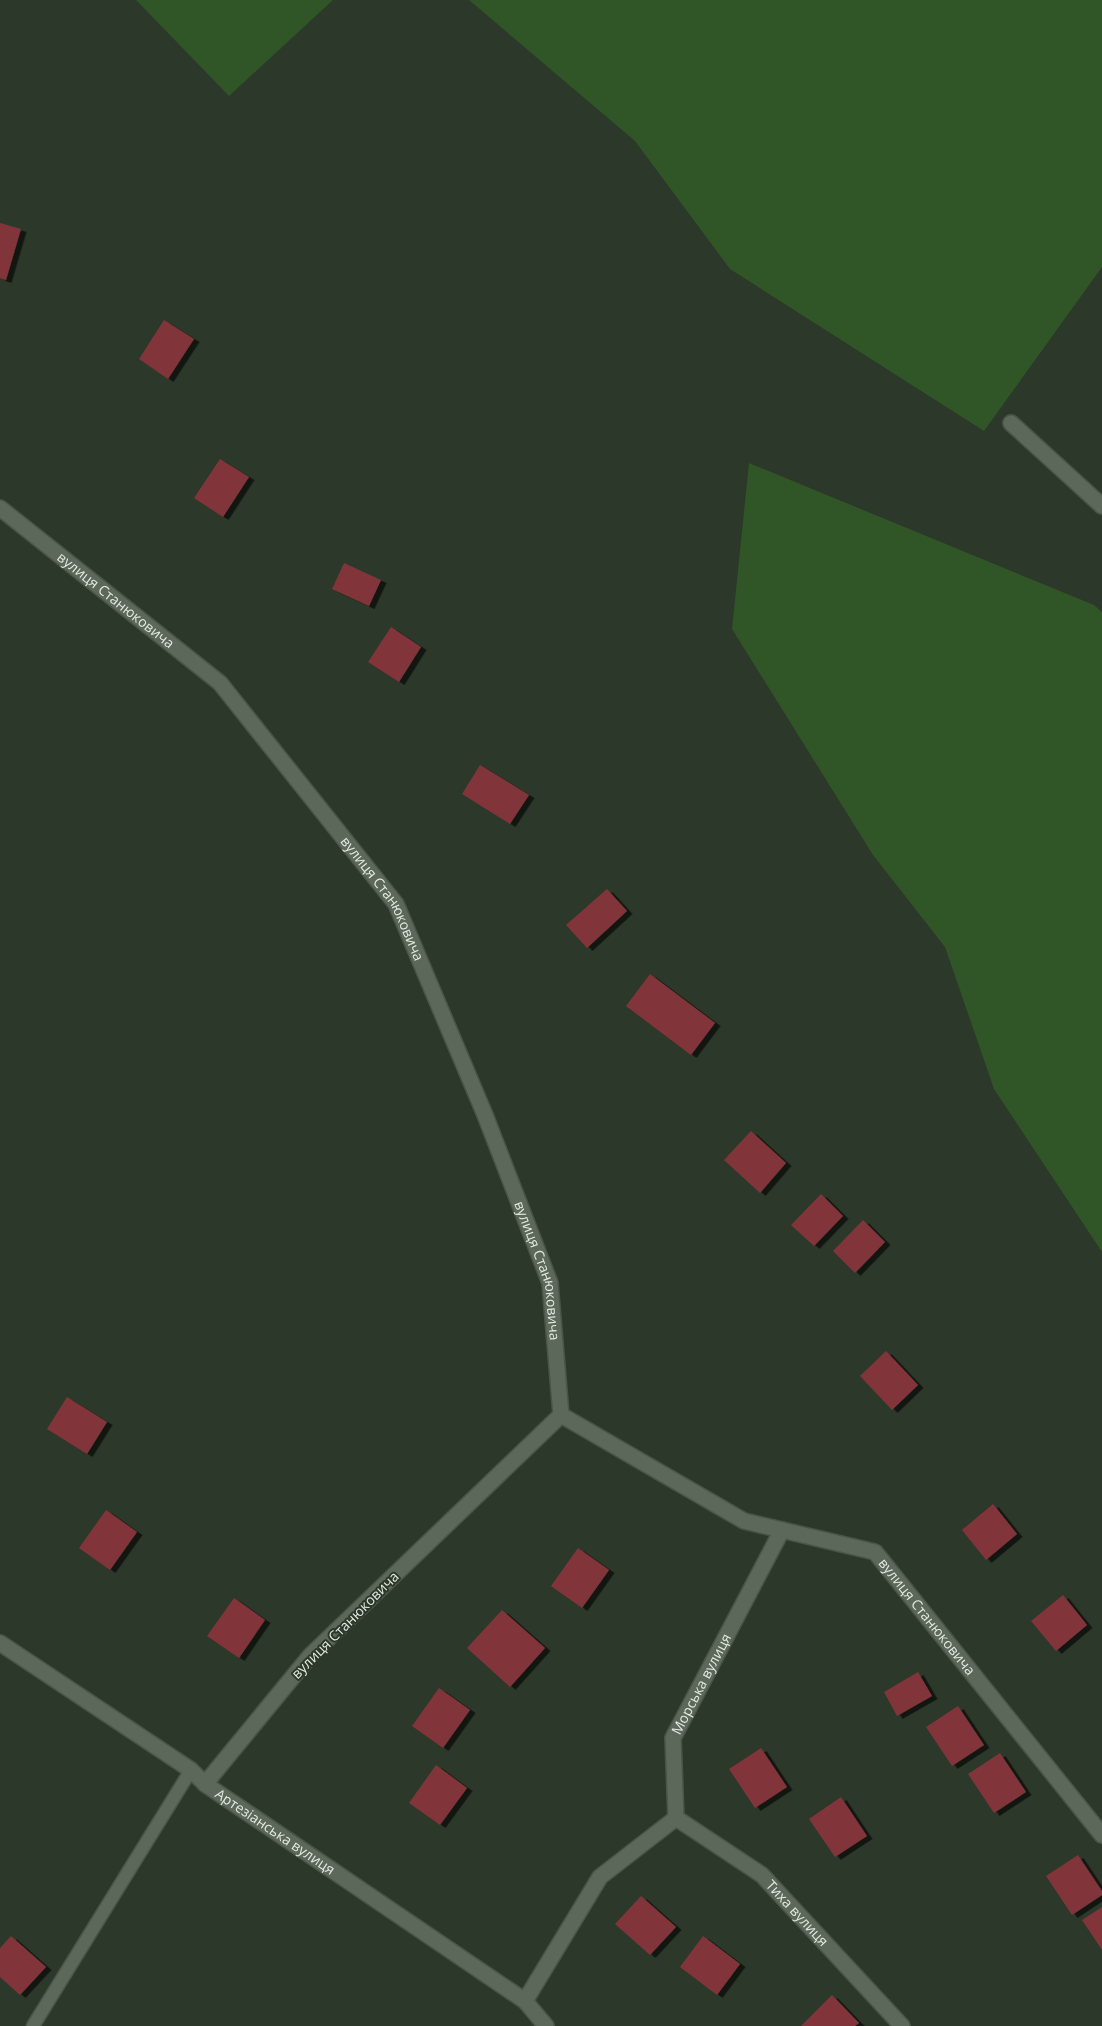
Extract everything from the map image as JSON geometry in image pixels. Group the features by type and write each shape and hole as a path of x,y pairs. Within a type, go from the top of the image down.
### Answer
{"street":[{"path":"1011,423 1102,506"},
{"name":"вулиця Станюковича","path":"0,508 220,683 396,904 486,1115 550,1283 560,1415"},
{"name":"вулиця Станюковича","path":"560,1415 744,1521 875,1552 1102,1835"},
{"name":"вулиця Станюковича","path":"205,1784 310,1656 560,1415"},
{"name":"Морська вулиця","path":"676,1818 672,1738 782,1530"},
{"name":"Артезіанська вулиця","path":"0,1643 191,1770 205,1784 525,2001 546,2026"},
{"path":"525,2001 600,1877 676,1818"},
{"name":"Тиха вулиця","path":"676,1818 762,1875 902,2026"}],"lane":[{"path":"33,2026 191,1770"}],"green space":[{"path":"136,0 333,0 229,96"},
{"path":"469,0 1102,0 1102,267 984,431 730,269 635,141"},
{"path":"749,463 1094,605 1102,612 1102,1252 994,1089 945,947 873,855 732,629"}],"building":[{"path":"0,223 21,229 6,280 0,278"},
{"path":"164,320 194,339 168,379 139,359"},
{"path":"220,459 249,477 223,517 194,498"},
{"path":"344,563 381,580 369,606 332,589"},
{"path":"391,627 421,647 399,682 368,662"},
{"path":"480,765 529,795 510,824 462,794"},
{"path":"607,889 627,911 587,948 566,925"},
{"path":"650,974 715,1023 691,1055 626,1006"},
{"path":"751,1131 786,1163 760,1193 724,1160"},
{"path":"821,1194 843,1216 814,1246 791,1225"},
{"path":"863,1220 885,1242 855,1273 833,1251"},
{"path":"886,1351 918,1385 892,1410 860,1376"},
{"path":"67,1397 107,1422 87,1454 47,1429"},
{"path":"993,1504 1017,1534 986,1560 962,1530"},
{"path":"106,1510 137,1532 110,1570 79,1548"},
{"path":"578,1548 609,1570 582,1608 551,1586"},
{"path":"1063,1595 1087,1625 1056,1651 1031,1621"},
{"path":"234,1598 265,1620 239,1658 207,1636"},
{"path":"502,1610 545,1648 510,1687 467,1648"},
{"path":"918,1672 932,1696 897,1716 884,1692"},
{"path":"439,1688 470,1710 443,1748 412,1726"},
{"path":"958,1706 984,1745 952,1766 926,1727"},
{"path":"761,1748 787,1787 755,1808 729,1769"},
{"path":"1000,1753 1026,1792 994,1813 968,1774"},
{"path":"436,1765 467,1788 440,1825 409,1803"},
{"path":"841,1797 867,1836 835,1857 809,1819"},
{"path":"1078,1855 1102,1891 1102,1895 1072,1915 1046,1876"},
{"path":"641,1896 676,1927 650,1955 615,1924"},
{"path":"1102,1907 1102,1950 1082,1920"},
{"path":"11,1936 46,1967 20,1995 0,1977 0,1948"},
{"path":"703,1936 740,1964 717,1995 680,1967"},
{"path":"832,1995 859,2023 855,2026 801,2026"}]}
